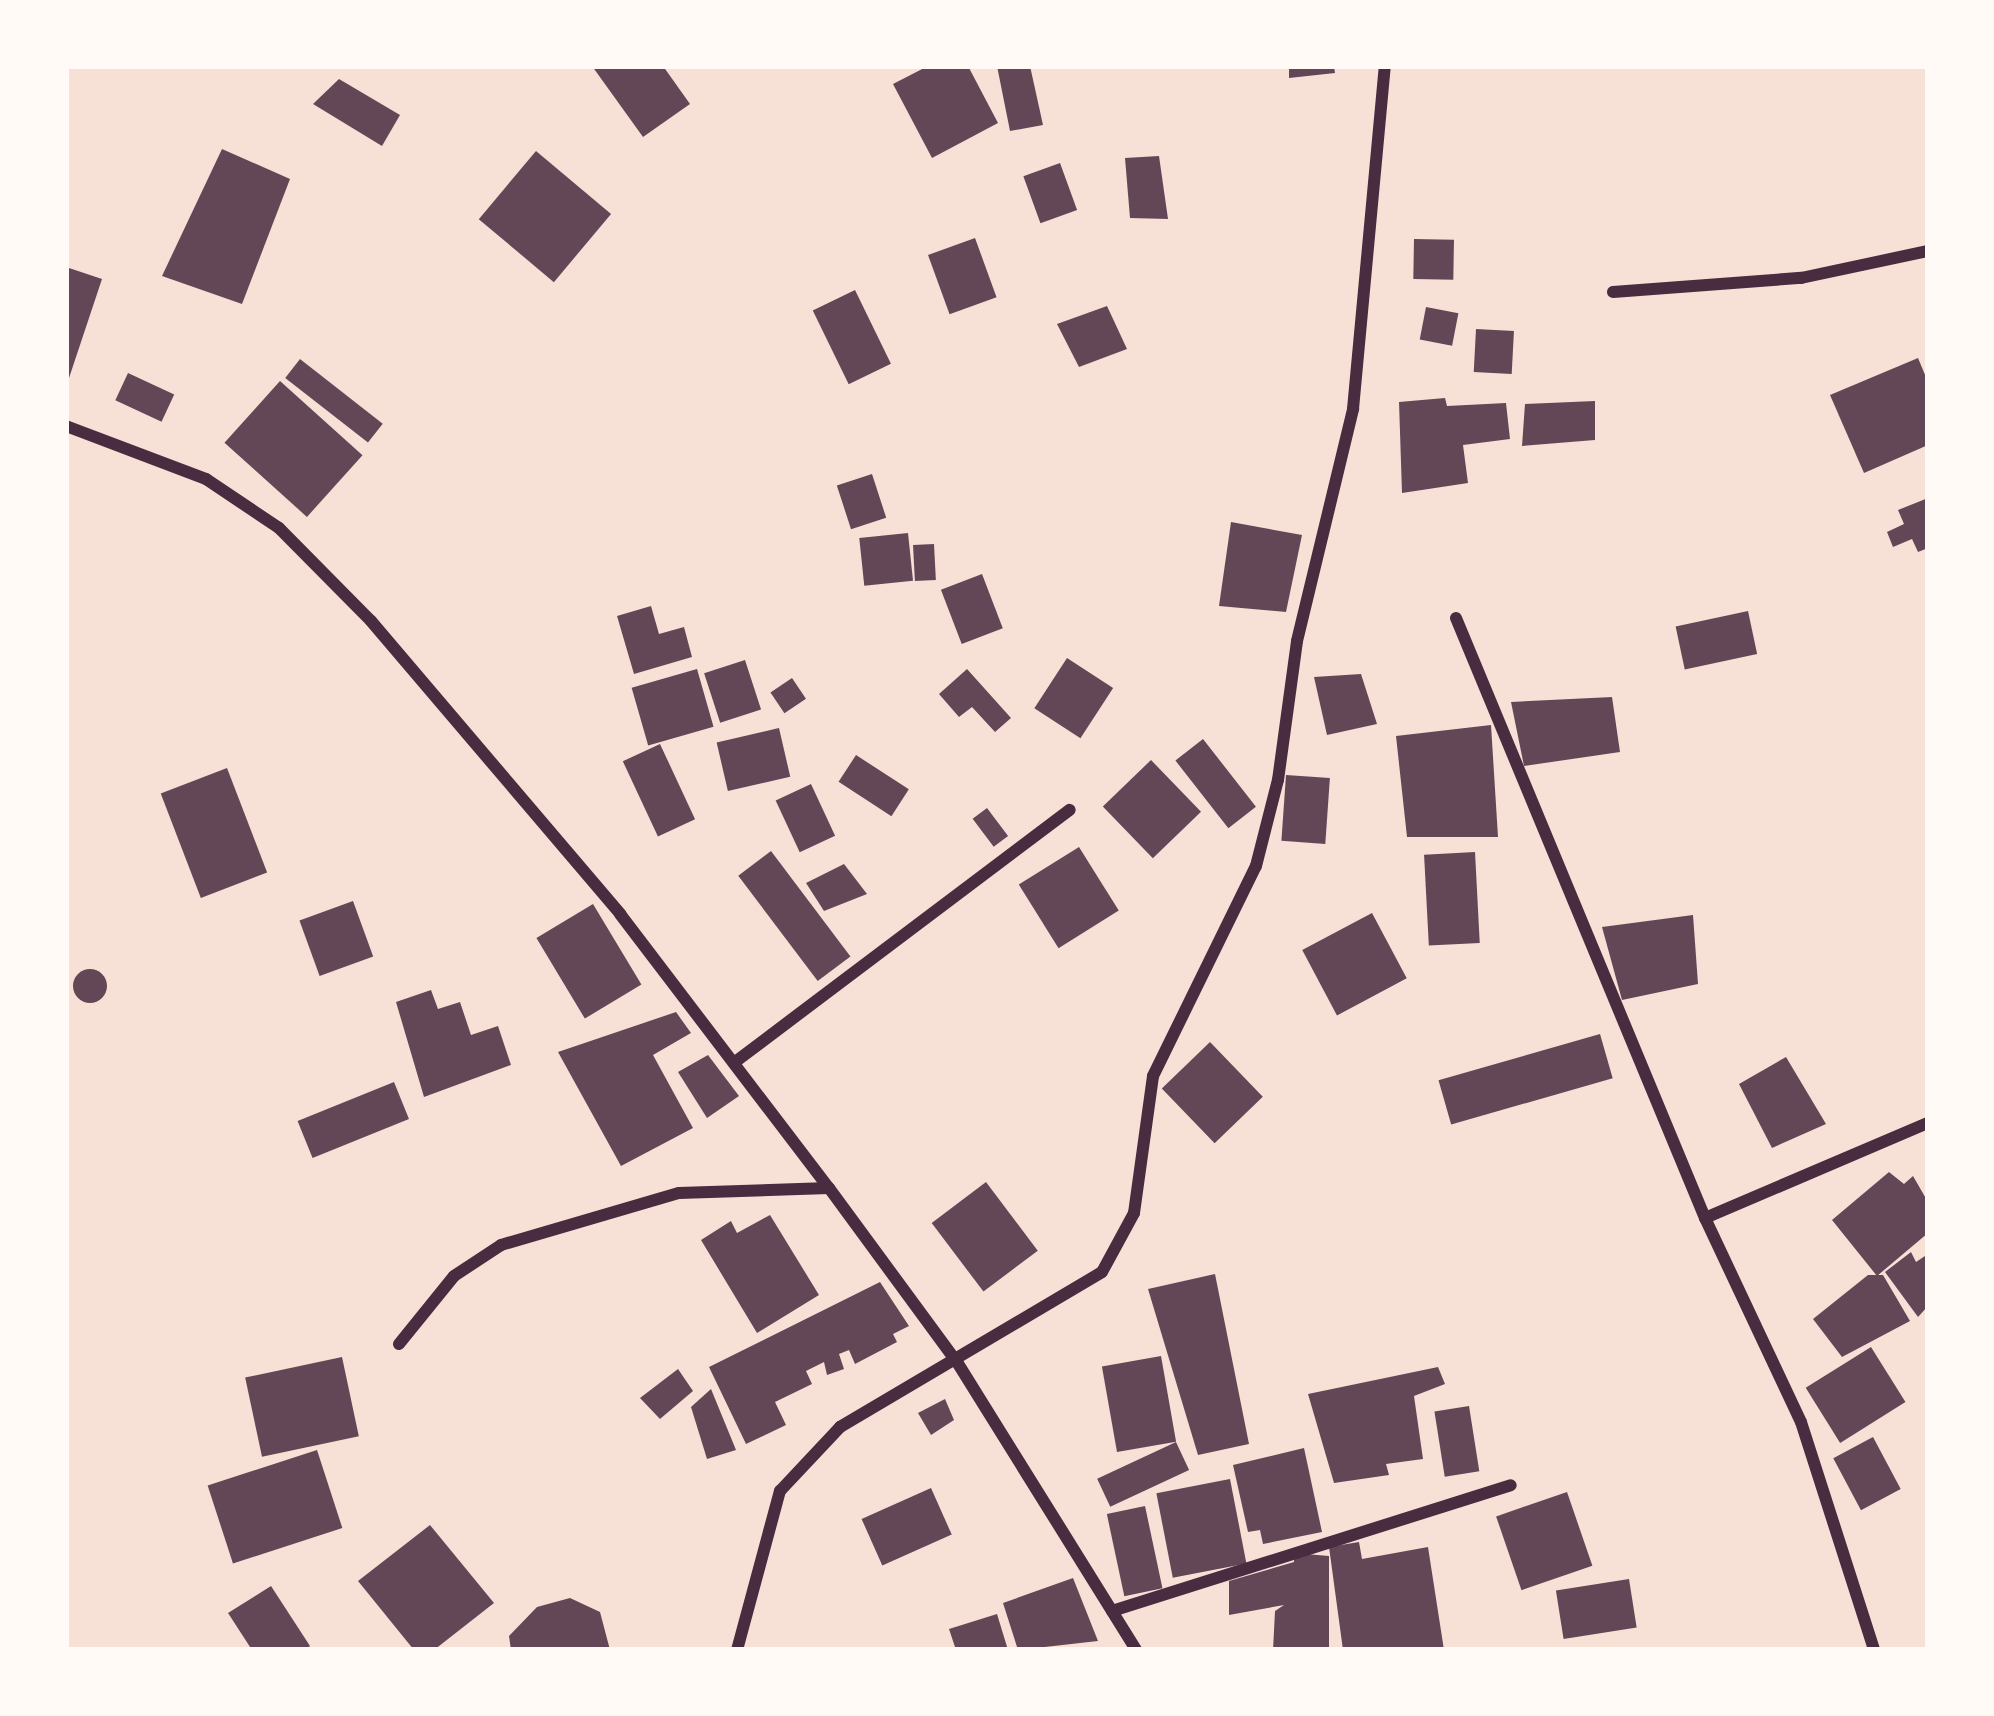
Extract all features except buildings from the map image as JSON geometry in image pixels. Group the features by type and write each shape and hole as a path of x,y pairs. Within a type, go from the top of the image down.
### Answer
{"street":[{"path":"736,1650 780,1491 840,1427 957,1362 1102,1272 1134,1214 1153,1076 1256,866 1278,780 1297,641 1353,409 1376,224 1385,66"},
{"path":"1613,292 1801,278 1928,251"},
{"path":"66,426 206,479 279,529 371,621 735,1062 829,1188 957,1362 1136,1650"},
{"path":"1456,618 1705,1218 1801,1422 1874,1650"},
{"path":"735,1062 1070,810"},
{"path":"1705,1218 1928,1123"},
{"path":"399,1344 454,1276 501,1245 679,1192 829,1188"},
{"path":"1112,1611 1511,1485"}]}
